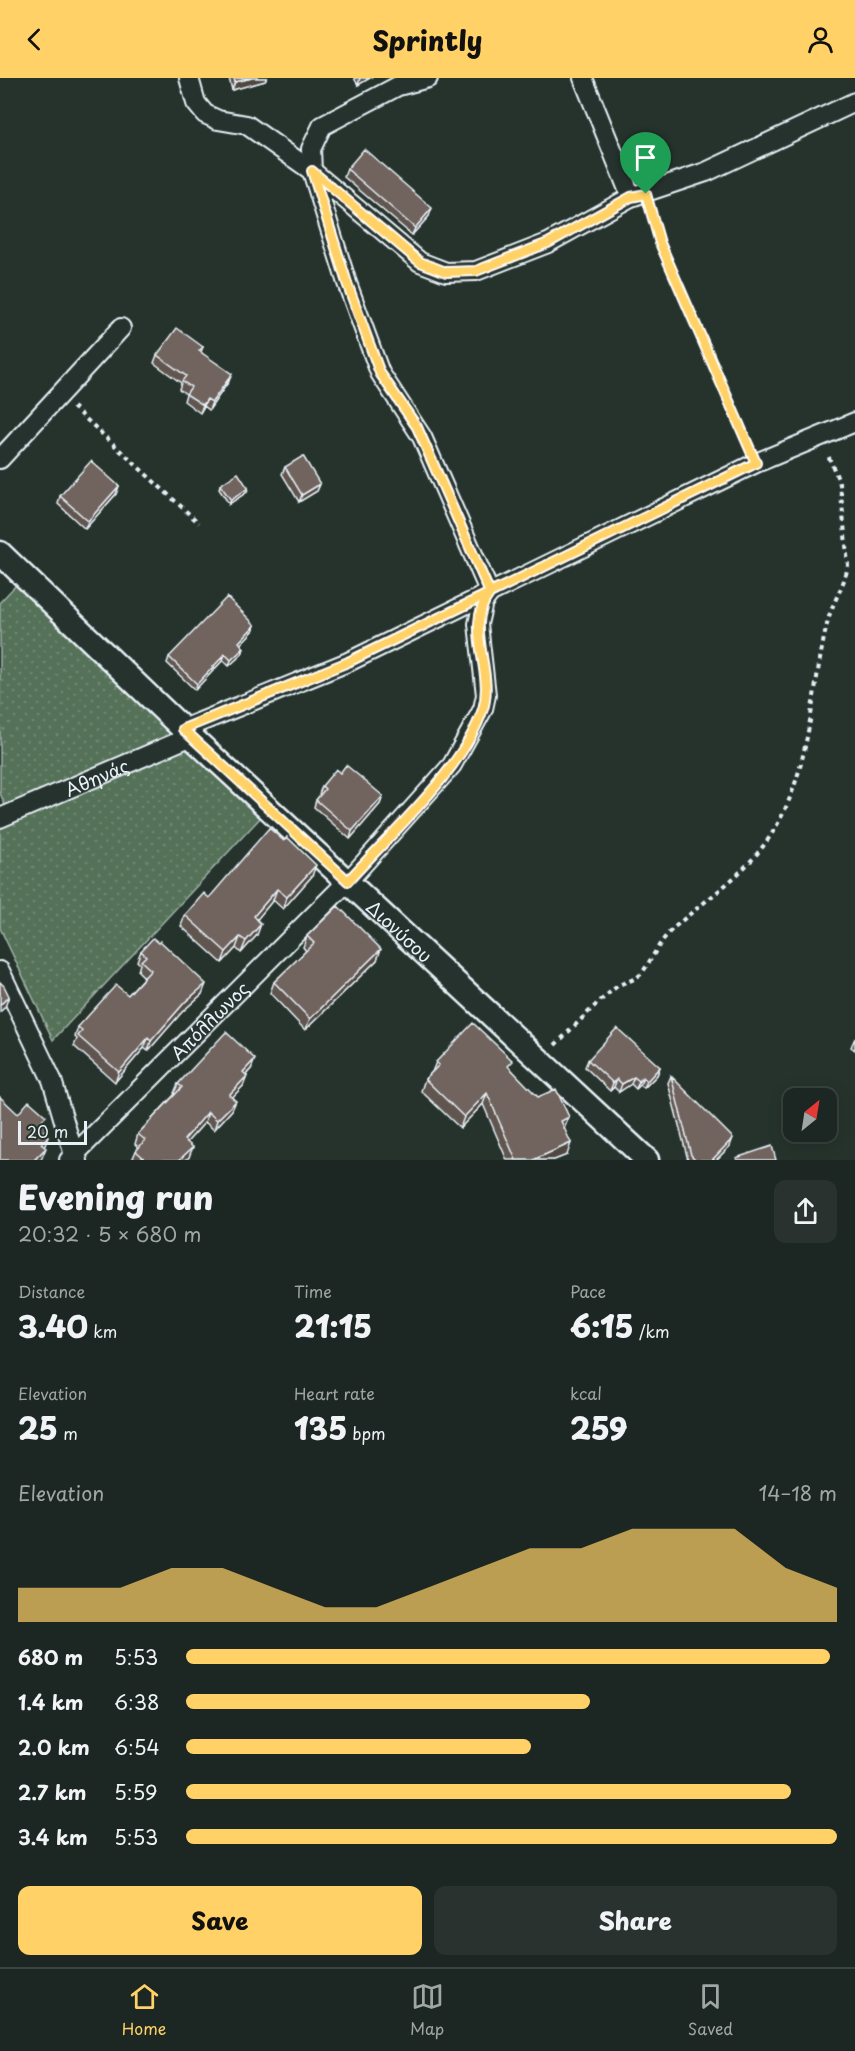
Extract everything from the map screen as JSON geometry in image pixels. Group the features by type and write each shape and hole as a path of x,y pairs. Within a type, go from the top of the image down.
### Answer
{"street":[{"path":"189,78 196,103 205,114 218,120 247,125 312,171 420,262 446,272 476,271 548,243 639,196 706,172 855,102"},
{"path":"428,78 398,86 322,126 311,148 312,171 347,283 380,373 417,427 490,593"},
{"path":"583,78 639,196"},
{"path":"0,459 121,328"},
{"name":"Αθηνάς","path":"0,818 348,662 756,463 855,422"},
{"name":"Διονύσου","path":"0,552 188,733 646,1160"},
{"name":"Απόλλωνος","path":"74,1158 348,881 452,765 471,735 486,695 478,624 483,602 490,593"},
{"path":"0,971 52,1080 74,1158"}],"path":[{"path":"639,196 756,463"},
{"path":"59,394 199,523"},
{"path":"540,1060 617,986 641,974 659,943 675,926 735,879 770,837 789,801 799,774 829,619 849,565 840,484 834,466 818,438"}],"green space":[{"path":"17,584 262,816 53,1040 0,928 0,825 11,820 0,793 0,602"}],"building":[{"path":"234,78 252,78 235,82"},
{"path":"364,149 432,208 415,228 347,169"},
{"path":"177,328 203,347 199,351 232,374 212,402 207,399 203,405 186,394 191,387 182,381 186,376 157,355"},
{"path":"303,456 320,484 302,495 285,467"},
{"path":"91,461 119,486 88,521 60,496"},
{"path":"238,473 248,488 231,500 220,485"},
{"path":"227,597 255,625 239,642 244,648 231,660 225,654 197,684 169,657"},
{"path":"346,765 383,796 352,831 316,800 325,789 322,786 336,769 340,773"},
{"path":"269,828 284,841 287,837 316,865 287,897 277,889 254,916 261,924 246,941 240,937 226,952 185,915 204,893 209,898"},
{"path":"338,906 381,949 310,1019 274,982 314,943 307,936"},
{"path":"153,938 159,943 160,941 206,984 185,1002 151,1041 148,1038 119,1072 78,1036 82,1031 78,1027 116,985 128,995 151,970 141,961 146,956 141,951"},
{"path":"0,982 9,996 0,1005"},
{"path":"473,1023 513,1061 508,1066 538,1097 556,1089 569,1117 561,1121 571,1143 533,1160 516,1160 487,1093 464,1117 425,1079 439,1065 436,1062"},
{"path":"617,1028 660,1067 647,1081 643,1077 639,1081 634,1077 622,1084 617,1079 613,1083 588,1060"},
{"path":"226,1032 255,1059 243,1072 247,1076 229,1095 236,1101 217,1120 208,1112 184,1140 193,1147 179,1160 146,1160 136,1151 145,1140 138,1134 182,1087 178,1084"},
{"path":"671,1076 733,1138 712,1160 696,1160 691,1155"},
{"path":"0,1097 18,1114 29,1101 46,1116 41,1121 48,1127 43,1132 48,1137 41,1144 46,1148 34,1160 0,1160"},
{"path":"772,1146 776,1160 737,1160 736,1158"}],"route":[{"path":"646,194 631,197 548,243 476,271 446,272 420,262 312,171 347,283 380,373 417,427 490,593 348,662 183,729 348,881 452,765 471,735 483,709 486,695 478,624 483,602 490,593 756,463 660,243 646,194"}]}
